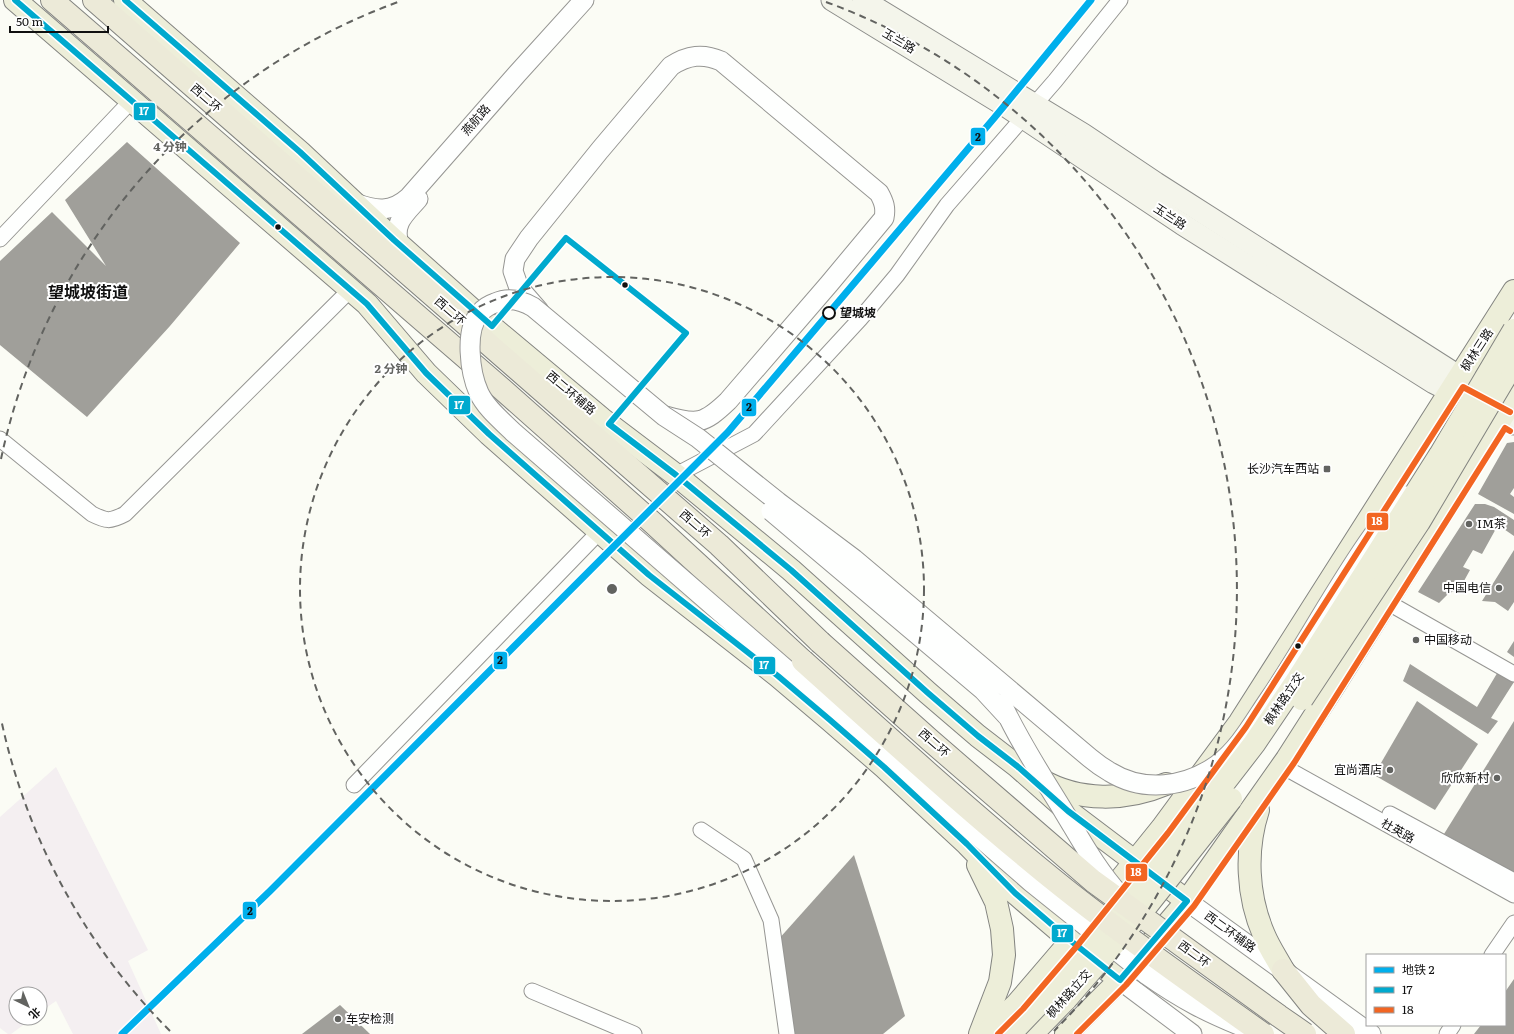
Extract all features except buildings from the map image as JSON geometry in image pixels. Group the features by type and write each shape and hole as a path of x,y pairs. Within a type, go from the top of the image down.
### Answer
{"highway":[{"name":"西二环","path":"52,0 653,523 803,661 966,806 1066,890 1123,934 1263,1034"},
{"name":"西二环","path":"94,0 719,545 820,642 1093,881 1305,1034"},
{"path":"1283,970 1311,1004 1344,1034"}],"main road":[{"path":"15,0 367,304 426,373 489,434 676,597 755,657 807,700 884,767 967,844 1015,894 1120,980"},
{"name":"玉兰路","path":"832,0 957,76 1029,111 1082,134 1455,384 1511,409"},
{"name":"玉兰路","path":"863,0 1029,111"},
{"name":"西二环辅路","path":"126,1 300,152 486,322 602,419 676,475 791,570 956,717 1017,766 1068,812 1187,901"},
{"name":"枫林三路","path":"986,1034 1017,1004 1071,941 1162,828 1240,722 1514,291"},
{"name":"枫林路立交","path":"1010,1034 1054,988 1162,864 1254,744 1298,679 1440,455 1514,330"},
{"name":"枫林路立交","path":"1032,1034 1066,998 1144,909 1213,823 1262,757 1303,698 1419,522 1514,362"},
{"path":"1066,1034 1120,980 1187,901 1285,762 1511,409"},
{"path":"1017,766 1050,785 1077,794 1112,797 1127,795 1154,789 1173,781 1240,722"},
{"path":"1268,787 1258,808 1250,843 1251,890 1256,914 1264,936 1283,970"},
{"path":"967,844 996,902 1004,956 1000,982 980,1034"}],"street":[{"name":"燕航路","path":"355,203 369,208 386,209 402,203 409,197 584,0"},
{"name":"燕航路","path":"399,244 396,230 399,222 595,0"},
{"path":"676,475 754,434 869,308 897,275 947,205 1029,111 1120,0"},
{"path":"543,315 519,288 513,271 515,259 529,238 600,150 671,66 680,60 696,56 710,56 721,61 879,193 884,201 886,210 884,218 829,284 717,412 700,421 690,422 664,416"},
{"path":"0,239 132,100"},
{"path":"0,439 92,514 104,520 114,520 124,514 350,290"},
{"path":"1007,716 983,690 698,450 664,416 543,315 524,302 514,300 500,300 488,306 479,313 471,331 470,357 479,393 500,420 1031,882 1166,989 1191,1004 1263,1034"},
{"path":"664,416 698,438 778,502 854,559 1090,758 1110,773 1131,782 1143,785 1172,784 1193,778 1218,764 1233,750 1282,680 1372,535 1440,455"},
{"path":"354,785 600,531"},
{"path":"1388,599 1514,664"},
{"path":"1388,599 1514,674"},
{"path":"984,668 1007,716 1090,856 1118,893 1140,916"},
{"name":"杜英路","path":"1285,762 1514,882"},
{"name":"杜英路","path":"1285,762 1514,895"},
{"path":"701,830 744,859 772,920 787,1034"},
{"name":"西二环辅路","path":"1187,901 1371,1034"},
{"path":"1493,954 1514,923"},
{"path":"1501,954 1514,934"},
{"path":"1120,980 1192,1034"},
{"path":"532,991 634,1034"}],"shaded area":[{"path":"56,767 148,950 128,961 161,1034 73,1034 56,1001 48,1006 48,986 8,986 8,1026 22,1026 11,1034 8,1034 0,1028 0,817"}],"metro line":[{"name":"2","path":"122,1034 270,891 728,432 995,117 1091,0"}],"transit line":[{"name":"17","path":"15,0 367,304 426,373 489,434 649,575 778,676 830,720 884,767 967,844 1015,893 1071,941 1120,980 1187,901 1068,811 1017,766 978,736 928,693 791,570 676,475 609,424 686,333 566,238 492,326 394,240 300,152 125,0"},
{"name":"18","path":"998,1034 1023,1009 1077,946 1168,833 1246,727 1463,387 1510,412"},
{"name":"18","path":"1077,1034 1126,985 1194,906 1294,763 1505,428 1510,431"}],"place":[{"name":"望城坡","path":"829,313"},
{"name":"长沙汽车西站","path":"1327,469"},
{"name":"IM茶","path":"1469,524"},
{"name":"中国电信","path":"1499,588"},
{"name":"中国移动","path":"1416,640"},
{"name":"宜尚酒店","path":"1390,770"},
{"name":"欣欣新村","path":"1497,778"},
{"name":"车安检测","path":"338,1019"}],"district":[{"name":"望城坡街道","path":"88,292"}]}
